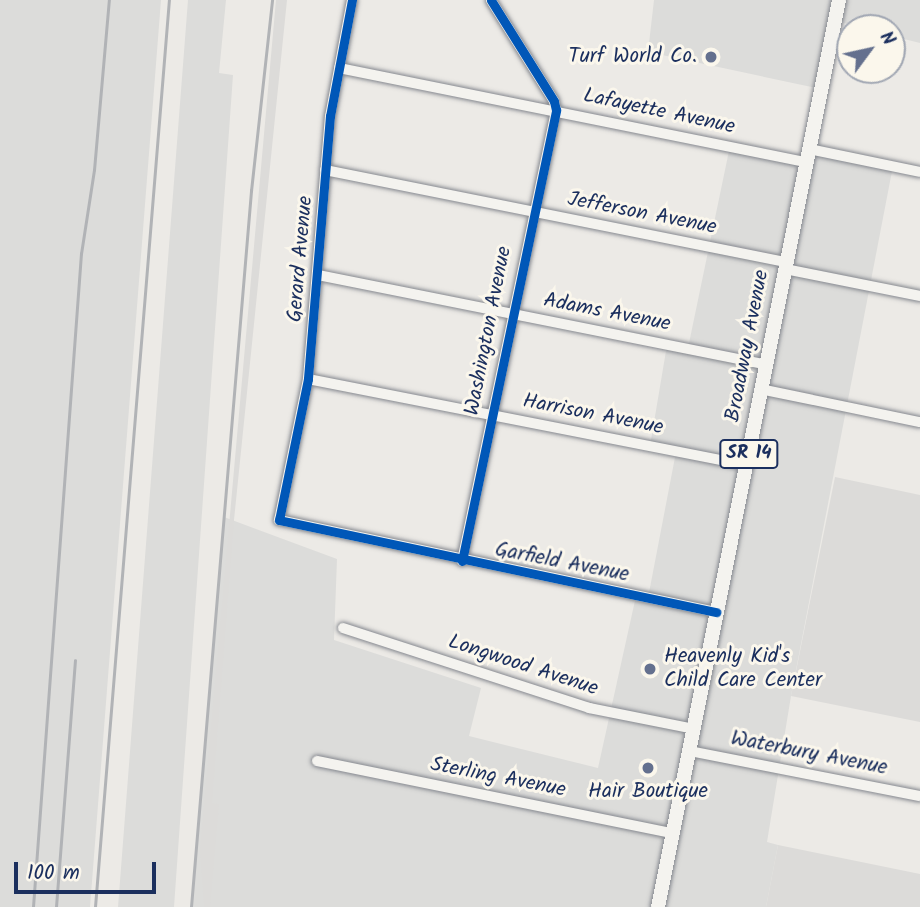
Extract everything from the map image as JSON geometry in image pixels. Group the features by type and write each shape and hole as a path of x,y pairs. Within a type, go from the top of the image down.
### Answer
{"main road":[{"name":"Broadway Avenue","path":"658,907 839,0"}],"street":[{"name":"Gerard Avenue","path":"279,520 308,379 325,170 339,68 352,0"},
{"path":"491,0 554,101 556,110"},
{"name":"Lafayette Avenue","path":"339,68 556,110 920,172"},
{"name":"Washington Avenue","path":"462,561 531,212 556,110"},
{"name":"Jefferson Avenue","path":"325,170 920,296"},
{"name":"Adams Avenue","path":"318,275 765,364"},
{"name":"Harrison Avenue","path":"308,379 747,465"},
{"path":"760,389 920,422"},
{"name":"Garfield Avenue","path":"279,520 462,561 716,612"},
{"name":"Longwood Avenue","path":"343,628 589,708 694,729"},
{"name":"Waterbury Avenue","path":"690,751 920,796"},
{"name":"Sterling Avenue","path":"317,761 672,833"}],"shaded area":[{"path":"0,0 161,0 90,907 0,907"},
{"path":"188,0 226,0 219,73 233,75 174,907 118,907"},
{"path":"276,0 287,0 234,520 212,803 219,804 210,907 204,907 200,850"},
{"path":"654,0 920,0 920,43 906,40 906,14 836,14 821,89 648,52"},
{"path":"730,146 806,162 809,149 893,166 791,696 767,842 778,845 766,907 191,907 224,517 337,559 334,640 481,688 469,736 598,768 636,596 648,598 676,452 650,446 667,345 688,348"},
{"path":"835,477 920,495 920,722 791,696"},
{"path":"778,845 920,874 920,907 766,907"}],"railway":[{"path":"33,907 81,254 94,170 109,0"},
{"path":"95,907 169,0"},
{"path":"191,907 251,191 272,0"},
{"path":"56,907 75,661"}],"cycle path":[{"path":"352,0 330,116 308,379 279,520 716,612"},
{"path":"462,561 556,110 554,101 491,0"}],"place":[{"name":"Turf World Co.","path":"711,57"},
{"name":"Heavenly Kid's Child Care Center","path":"650,669"},
{"name":"Hair Boutique","path":"648,768"}]}
